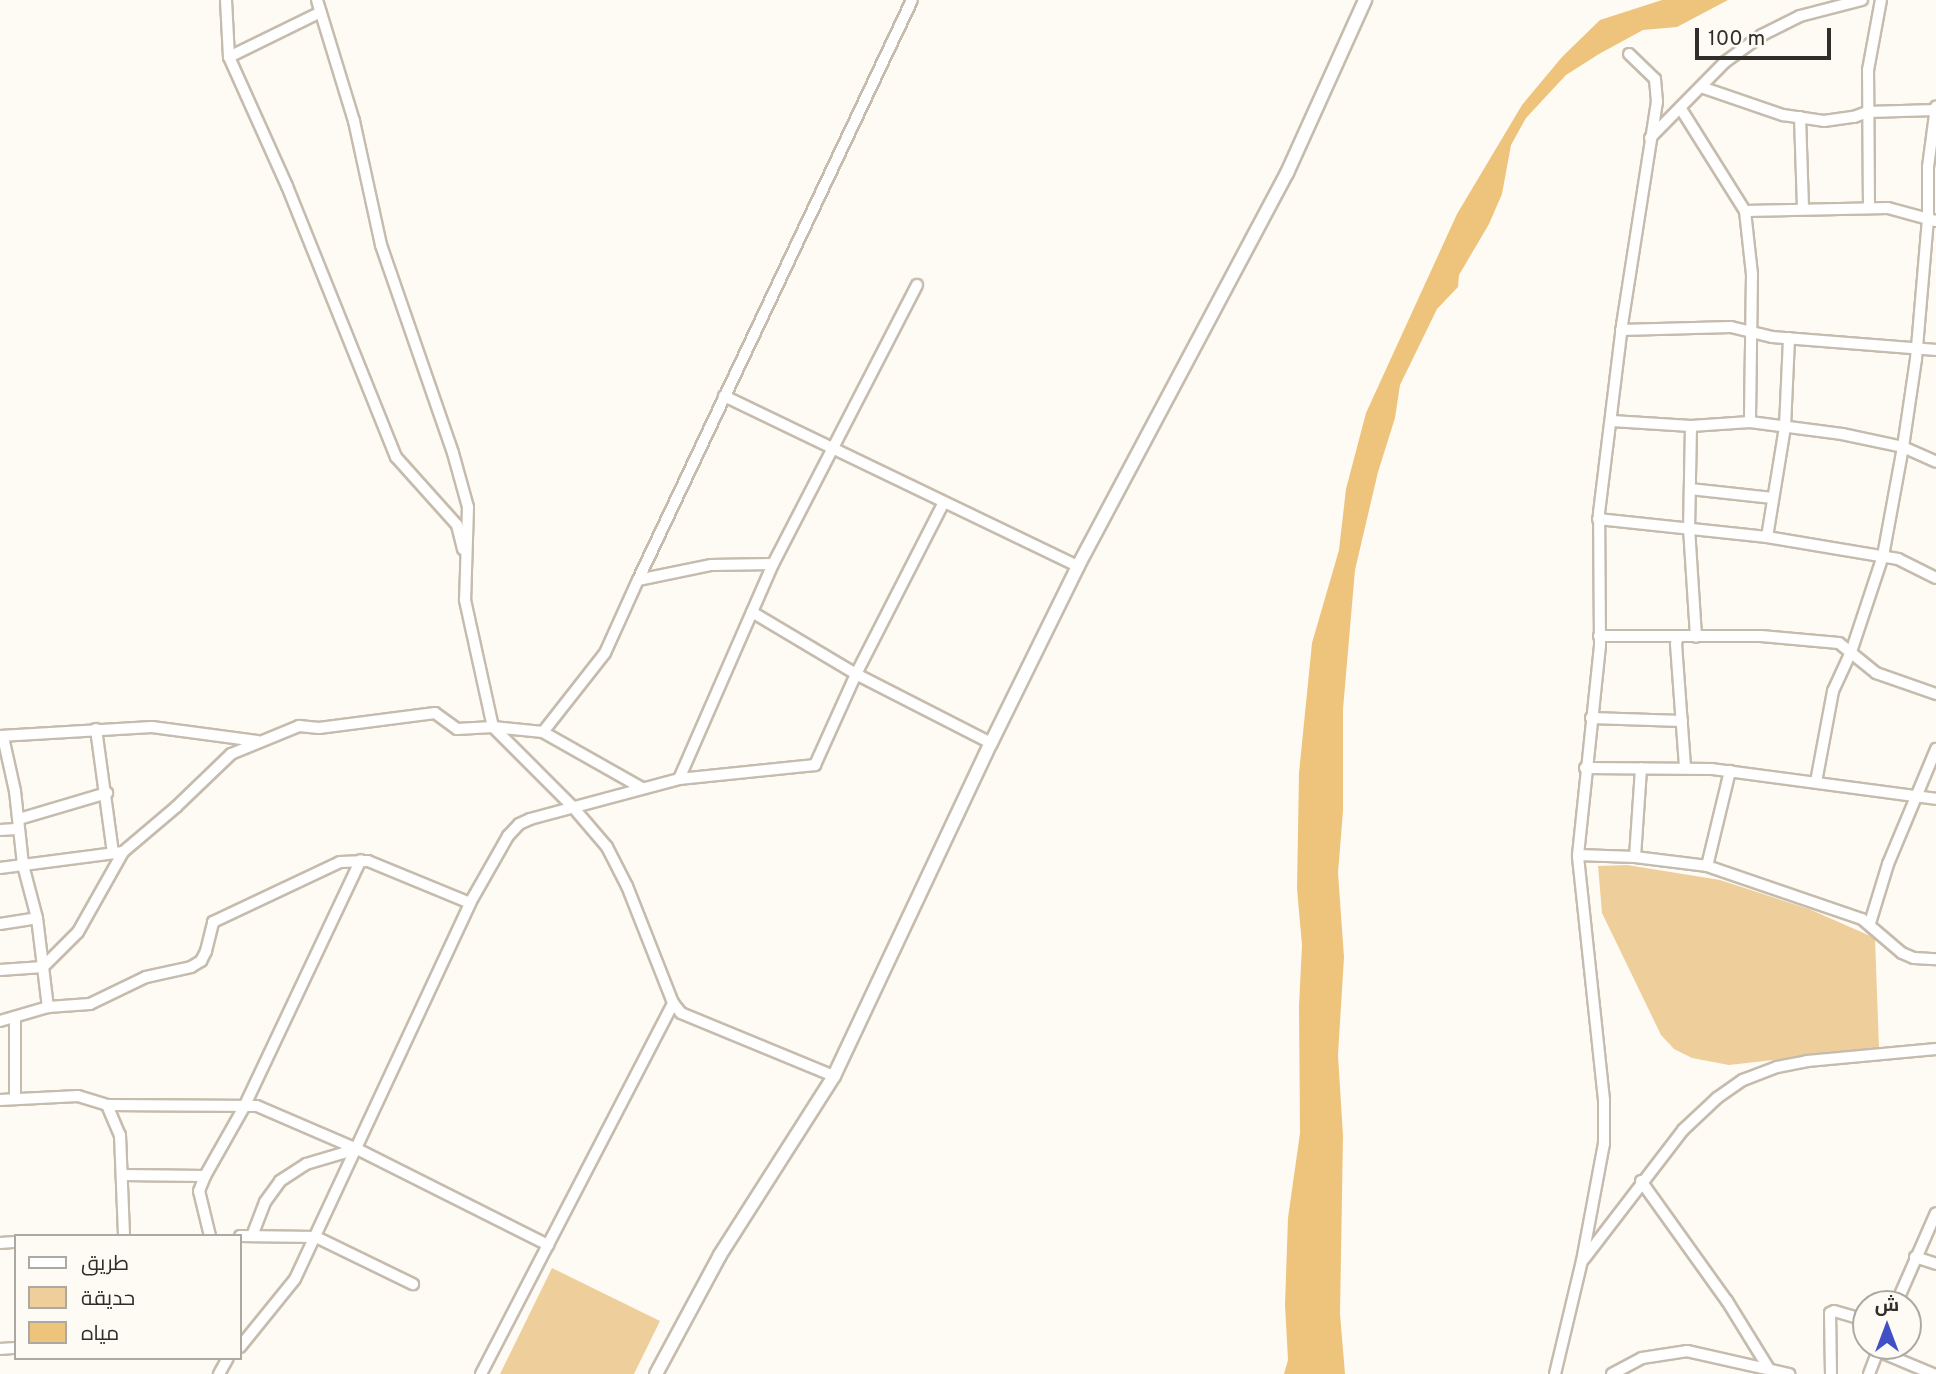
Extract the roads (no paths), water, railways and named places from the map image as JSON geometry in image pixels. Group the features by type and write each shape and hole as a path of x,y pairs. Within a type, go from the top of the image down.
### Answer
{"street":[{"path":"226,0 229,57 287,186 396,457 457,525 467,562"},
{"path":"317,0 354,121 382,245 453,453 468,507 466,600 493,727 572,806 607,847 627,886 673,1003 681,1013 834,1076"},
{"path":"543,732 605,653 912,0"},
{"path":"656,1374 720,1255 834,1076 1078,566 1287,173 1365,0"},
{"path":"1650,138 1681,110 1725,62 1775,26 1800,16 1862,0"},
{"path":"1869,208 1868,64 1881,0"},
{"path":"229,57 321,12"},
{"path":"1555,1374 1582,1261 1604,1144 1604,1100 1578,855 1599,636 1598,519 1621,330 1657,102 1655,79 1629,54"},
{"path":"1701,87 1800,117 1839,120 1867,112 1936,109 1932,220 1903,447 1883,556 1851,652 1833,691 1816,782"},
{"path":"1681,110 1745,211 1752,274 1750,422"},
{"path":"1800,117 1802,208"},
{"path":"1745,211 1802,208 1897,209 1932,220"},
{"path":"679,779 773,564 831,447 917,285"},
{"path":"1621,330 1731,327 1789,338 1917,346 1936,350"},
{"path":"1767,537 1784,427 1789,338"},
{"path":"724,396 1078,566"},
{"path":"1612,421 1691,426 1750,422 1903,447 1936,462"},
{"path":"1691,426 1689,528 1696,637"},
{"path":"1690,488 1773,498"},
{"path":"242,1343 295,1279 470,903 508,836 519,824 572,806 679,779 815,765 856,674 943,503"},
{"path":"1598,519 1767,537 1883,556 1906,561 1936,578"},
{"path":"638,580 711,565 773,564"},
{"path":"752,612 856,674 991,743"},
{"path":"1599,636 1761,636 1839,643 1876,673 1936,694"},
{"path":"1678,636 1676,644 1685,768"},
{"path":"0,970 43,967 78,932 118,853 176,807 231,754 257,741 299,726 319,728 435,713 457,729 493,727 543,732 642,788"},
{"path":"1591,718 1682,721"},
{"path":"48,1007 37,918 23,865 1,736 152,727 257,741"},
{"path":"96,729 118,853"},
{"path":"1870,923 1915,795 1936,749"},
{"path":"1585,768 1730,771 1936,799"},
{"path":"1635,857 1640,768"},
{"path":"1707,866 1730,771"},
{"path":"0,830 107,793"},
{"path":"0,867 118,853"},
{"path":"1578,855 1635,857 1707,866 1870,923 1902,953 1920,959 1936,958"},
{"path":"0,1021 15,1019 48,1007 90,1004 146,976 191,967 201,961 208,946 209,928 219,918 340,862 361,860 470,903"},
{"path":"210,1234 199,1191 205,1176 244,1107 361,860"},
{"path":"0,924 37,918"},
{"path":"481,1374 673,1003"},
{"path":"15,1019 15,1099"},
{"path":"1582,1261 1641,1181 1698,1115 1743,1080 1777,1067 1807,1061 1936,1049"},
{"path":"0,1100 78,1096 107,1105 257,1106 357,1149 548,1245"},
{"path":"107,1105 120,1135 124,1234"},
{"path":"253,1236 265,1202 280,1181 306,1164 357,1149"},
{"path":"123,1174 205,1176"},
{"path":"1641,1181 1772,1372"},
{"path":"1902,1290 1936,1213"},
{"path":"242,1236 316,1237 413,1284"},
{"path":"1915,1257 1936,1264"},
{"path":"1831,1374 1830,1313 1834,1311 1852,1316"},
{"path":"1612,1374 1642,1358 1687,1352 1789,1374"},
{"path":"1904,1360 1933,1374"}],"water":[{"path":"1662,0 1728,0 1677,27 1643,30 1599,54 1566,75 1526,118 1511,145 1502,194 1489,224 1459,275 1458,287 1437,309 1400,385 1395,418 1378,472 1355,570 1343,709 1343,811 1338,873 1344,957 1338,1055 1343,1136 1340,1314 1345,1374 1284,1374 1288,1360 1285,1305 1288,1218 1300,1133 1299,1006 1302,945 1297,889 1299,773 1312,643 1339,550 1346,489 1366,413 1457,214 1522,105 1562,57 1600,20"}]}
